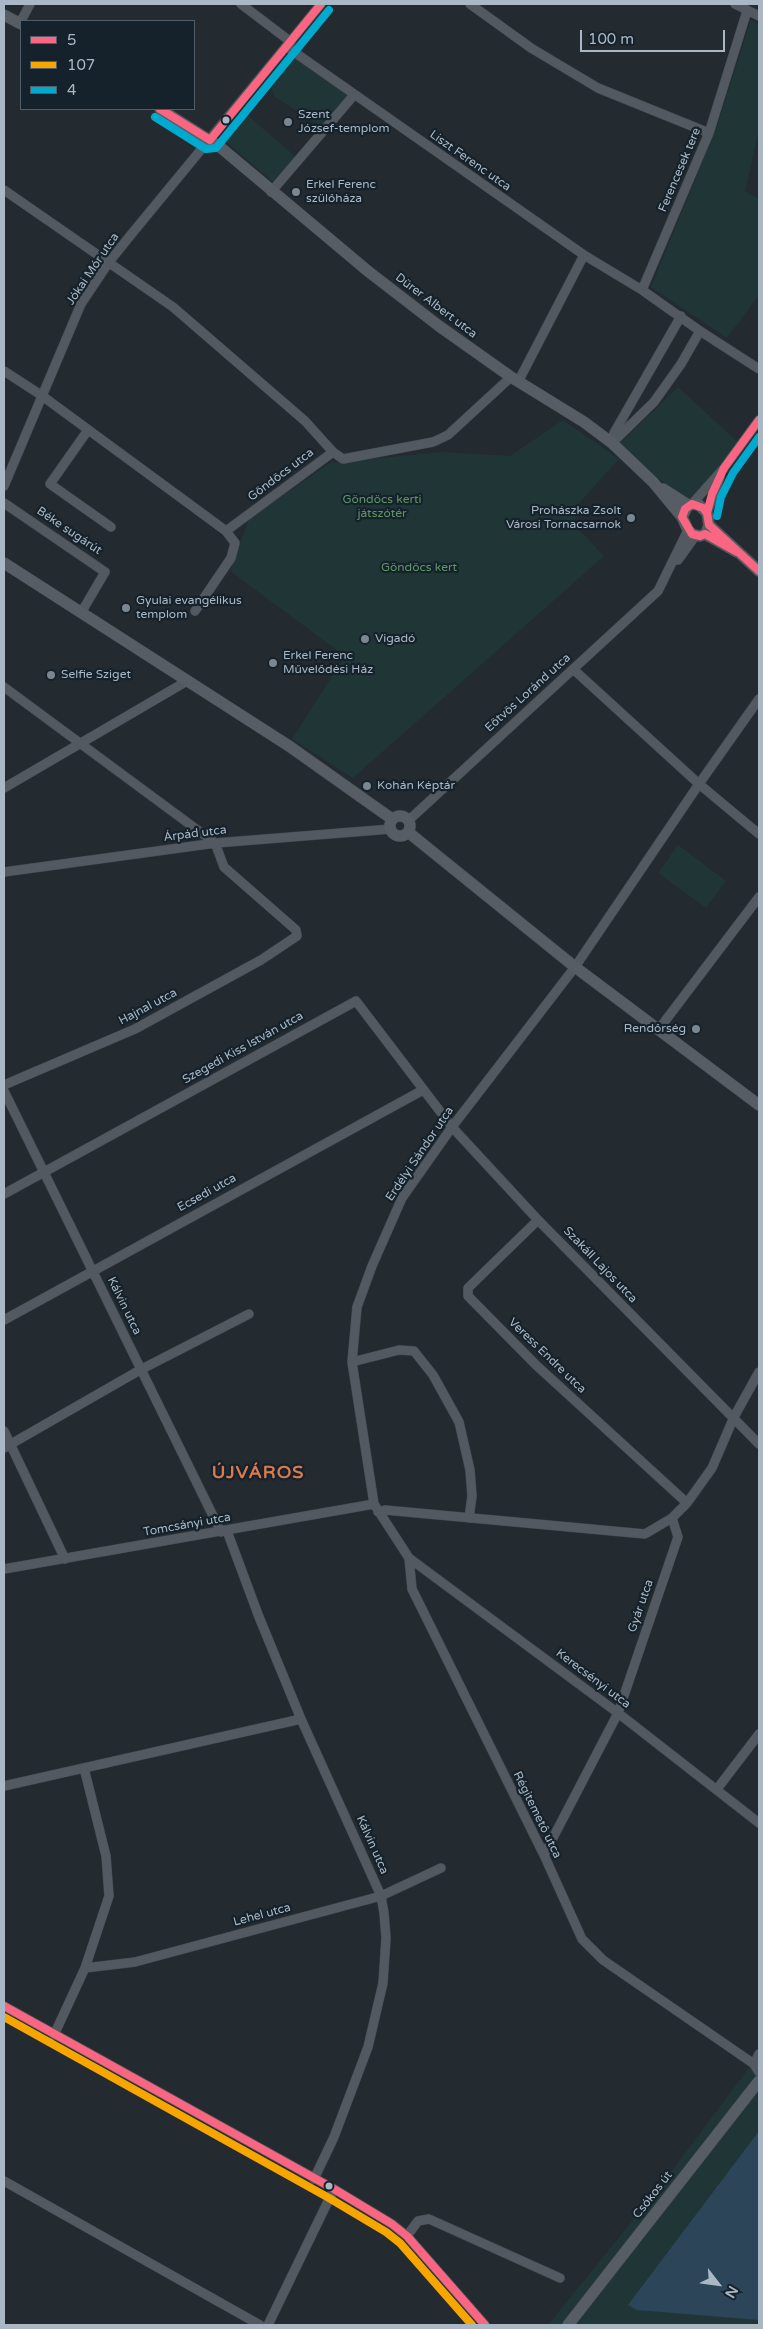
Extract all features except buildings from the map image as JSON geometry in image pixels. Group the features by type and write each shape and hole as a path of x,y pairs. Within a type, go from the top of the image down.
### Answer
{"main road":[{"path":"4,16 20,24"},
{"name":"Dürer Albert utca","path":"162,110 210,140 369,272 515,380 584,422 612,443 653,482 682,517 699,531"},
{"name":"Dürer Albert utca","path":"653,482 690,504 698,504 707,513"},
{"path":"682,517 690,504"},
{"path":"707,513 699,531 737,552 759,571"},
{"path":"4,563 289,746 388,824 399,836 408,832 411,826 409,820 401,815 388,824"},
{"path":"408,832 575,966 759,1105"},
{"name":"Csókos út","path":"568,2325 759,2081"}],"street":[{"path":"22,20 30,4"},
{"name":"Liszt Ferenc utca","path":"241,4 289,45 354,95 584,255 642,290"},
{"name":"Jókai Mór utca","path":"4,486 81,304 109,262 321,4"},
{"path":"470,4 531,48 598,88 709,133"},
{"path":"735,4 759,16"},
{"name":"Ferencesek tere","path":"642,290 709,133 747,11"},
{"path":"271,192 354,95"},
{"path":"4,190 173,308 305,421 333,452"},
{"name":"Göndöcs utca","path":"226,531 333,452 343,459 433,442 448,435 515,380 584,255"},
{"path":"642,290 700,331 759,368"},
{"path":"612,443 614,433 681,316"},
{"path":"612,443 654,402 681,364 700,331"},
{"path":"4,371 41,395 226,531 235,543 231,558 195,611"},
{"path":"690,504 724,468 759,420"},
{"path":"88,430 50,484 111,527"},
{"path":"707,513 712,494 724,468"},
{"name":"Béke sugárút","path":"4,503 105,572 81,613"},
{"name":"Eötvös Loránd utca","path":"409,820 528,708 658,591 699,531"},
{"path":"573,669 699,784 759,834"},
{"path":"4,788 187,682"},
{"path":"4,687 78,744 216,843"},
{"name":"Erdélyi Sándor utca","path":"376,1508 352,1362 357,1307 372,1266 402,1198 452,1127 575,966 759,699"},
{"name":"Árpád utca","path":"4,872 216,843 388,824"},
{"name":"Hajnal utca","path":"4,1086 135,1029 260,960 296,936 296,930 224,866 216,843"},
{"path":"659,1029 759,897"},
{"name":"Szegedi Kiss István utca","path":"4,1194 356,1001 452,1127"},
{"name":"Ecsedi utca","path":"4,1320 92,1270 424,1090"},
{"name":"Kálvin utca","path":"4,1091 140,1370 224,1531 301,1719 381,1896 386,1938 383,1983 368,2047 334,2137 314,2179"},
{"name":"Szakáll Lajos utca","path":"452,1127 538,1220 759,1444"},
{"name":"Veress Endre utca","path":"538,1220 468,1288 468,1296 536,1365 688,1503"},
{"path":"7,1446 140,1370 249,1314"},
{"path":"352,1362 399,1350 414,1351 433,1375 460,1422 470,1470 472,1496 469,1518"},
{"path":"672,1518 688,1503 712,1468 734,1417 759,1372"},
{"path":"4,1431 7,1446 65,1559"},
{"name":"Tomcsányi utca","path":"4,1569 224,1531 376,1508 645,1534 672,1518"},
{"name":"Régitemető utca","path":"376,1508 409,1558 412,1589 544,1855 582,1939 602,1960 754,2064 759,2072"},
{"name":"Gyár utca","path":"544,1855 618,1713 678,1537 672,1518"},
{"name":"Kerecsényi utca","path":"409,1558 618,1713 759,1823"},
{"path":"4,1786 301,1719"},
{"path":"717,1789 759,1734"},
{"path":"54,2035 85,1968 109,1896 106,1856 84,1768"},
{"name":"Lehel utca","path":"85,1968 135,1962 381,1896 441,1868"},
{"path":"4,2006 334,2189 392,2224 407,2236 485,2325"},
{"path":"754,2064 759,2054"},
{"path":"4,2181 260,2325"},
{"path":"268,2325 334,2189"},
{"path":"407,2236 418,2221 429,2219 560,2278"}],"green space":[{"path":"751,20 759,25 759,129 745,191 759,199 759,295 727,338 651,287 716,129"},
{"path":"297,55 354,95 326,129 275,97 271,88"},
{"path":"245,113 296,157 273,182 224,140"},
{"path":"678,387 740,444 700,504 686,502 619,444"},
{"name":"Göndöcs kert","path":"563,420 619,459 579,503 586,510 572,522 604,556 353,778 292,739 345,656 230,571 249,519 330,463 443,452 510,456"},
{"path":"678,845 726,881 706,908 658,873"},
{"path":"759,2049 759,2325 548,2325 659,2188 746,2072"}],"water":[{"path":"759,2131 759,2320 637,2310 628,2305"}],"transit line":[{"name":"5","path":"162,110 210,140 321,4"},
{"name":"4","path":"155,117 206,149 216,148 329,10"},
{"name":"5","path":"707,513 712,494 724,468 759,420"},
{"name":"4","path":"717,516 721,497 733,473 759,437"},
{"name":"5","path":"737,552 705,534 700,536 692,534 682,517 685,509 692,504 703,508 707,513 709,525 759,571"},
{"name":"5","path":"4,2006 334,2189 392,2224 407,2236 485,2325"},
{"name":"107","path":"4,2017 329,2198 386,2232 400,2243 472,2325"}],"place":[{"name":"Szent József-templom","path":"288,122"},
{"name":"Erkel Ferenc szülőháza","path":"296,192"},
{"name":"Prohászka Zsolt Városi Tornacsarnok","path":"631,518"},
{"name":"Gyulai evangélikus templom","path":"126,608"},
{"name":"Vigadó","path":"365,639"},
{"name":"Erkel Ferenc Művelődési Ház","path":"273,663"},
{"name":"Selfie Sziget","path":"51,675"},
{"name":"Kohán Képtár","path":"367,786"},
{"name":"Rendőrség","path":"696,1029"}],"district":[{"name":"ÚJVÁROS","path":"258,1473"}],"park label":[{"name":"Göndöcs kerti játszótér","path":"382,507"}]}
